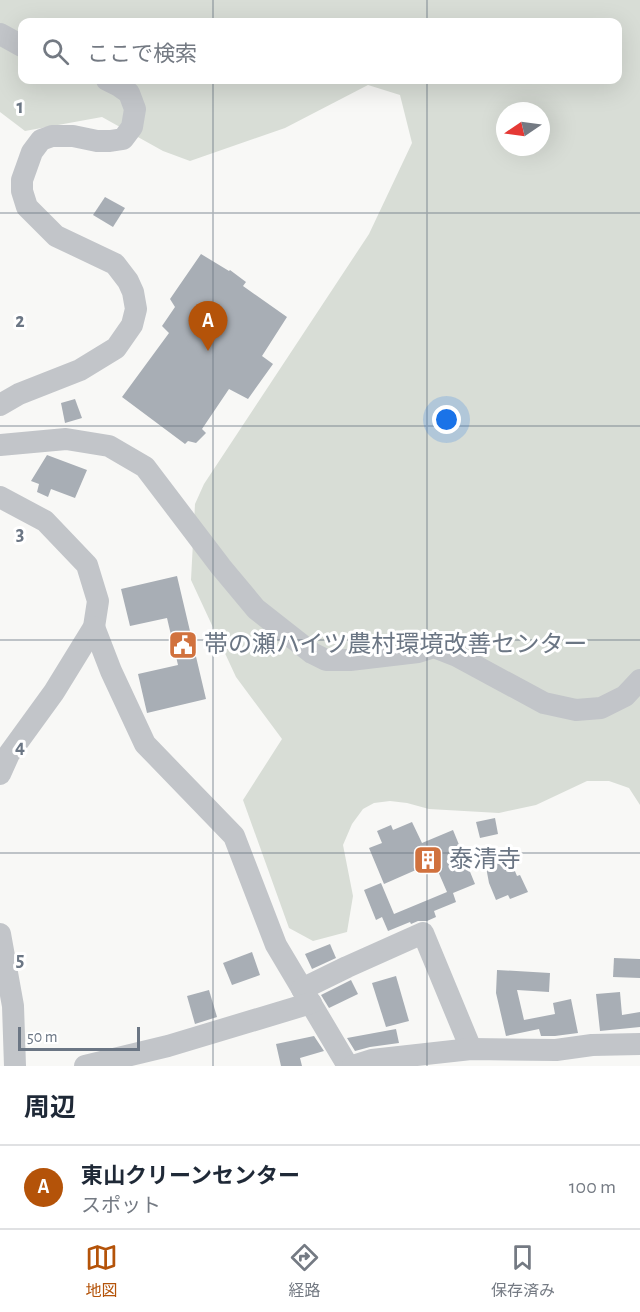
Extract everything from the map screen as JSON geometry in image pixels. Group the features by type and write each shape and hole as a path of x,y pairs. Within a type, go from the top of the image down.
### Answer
{"street":[{"path":"0,34 18,44"},
{"path":"0,405 19,394 80,370 116,348 132,325 136,309 133,292 115,264 56,236 27,207 22,191 22,180 32,152 41,140 52,136 73,136 97,141 123,139 132,127 135,109 129,93 115,84"},
{"path":"0,445 66,439 109,446 145,467 256,609 312,653 326,660 350,660 418,652 434,647 457,656 544,703 576,710 601,708 625,696 640,680"},
{"path":"0,497 45,521 87,564 98,601 94,627 54,692 9,754 0,774"},
{"path":"94,627 111,671 145,744 234,836 276,945 348,1066"},
{"path":"85,1066 168,1046 307,996 347,967 423,933 471,1049"},
{"path":"0,934 13,1006 15,1066"},
{"path":"353,1066 372,1060 471,1049 556,1050 592,1045 640,1044"}],"shaded area":[{"path":"0,0 640,0 640,805 629,788 609,781 587,781 536,805 499,813 429,809 390,801 374,803 363,809 352,824 343,845 353,896 347,932 313,941 289,928 243,800 282,739 236,677 191,580 195,504 204,484 369,234 412,143 400,95 368,85 285,128 190,161 163,151 102,117 25,131 0,112"}],"building":[{"path":"105,197 125,208 113,227 93,215"},
{"path":"201,254 230,270 246,282 243,286 287,317 262,356 273,364 248,399 229,389 202,429 206,433 196,443 188,441 185,444 122,397 169,333 162,326 175,307 170,299"},
{"path":"75,399 82,418 65,423 61,403"},
{"path":"47,455 87,470 75,498 51,489 48,497 37,492 39,484 31,481"},
{"name":"帯の瀬ハイツ農村環境改善センター","path":"177,576 206,699 147,713 138,674 178,665 167,618 130,626 121,589"},
{"path":"495,818 498,834 480,838 476,822"},
{"name":"泰清寺","path":"412,822 422,843 453,830 475,884 453,893 456,902 434,911 436,917 427,921 411,924 410,922 388,931 382,917 376,920 364,890 381,883 394,914 447,892 434,862 384,884 369,848 382,843 377,831 391,825 393,830"},
{"path":"509,857 517,876 520,875 528,892 510,899 508,895 496,900 486,867"},
{"path":"330,944 336,958 312,969 305,954"},
{"path":"252,952 260,975 232,985 223,963"},
{"path":"614,958 640,959 640,978 613,977"},
{"path":"497,970 550,973 549,992 517,990 524,1020 555,1014 553,1003 571,999 578,1033 541,1036 539,1029 506,1036 496,993"},
{"path":"396,976 409,1021 386,1027 372,983"},
{"path":"351,980 358,994 329,1008 321,995"},
{"path":"209,990 217,1017 195,1024 187,996"},
{"path":"620,992 622,1015 640,1012 640,1027 600,1031 596,994"},
{"path":"396,1029 399,1043 355,1051 347,1038"},
{"path":"314,1036 324,1051 300,1058 302,1066 281,1066 276,1044"}],"place":[{"name":"東山クリーンセンター","path":"208,351"},
{"name":"帯の瀬ハイツ農村環境改善センター","path":"183,645"},
{"name":"泰清寺","path":"428,860"}]}
